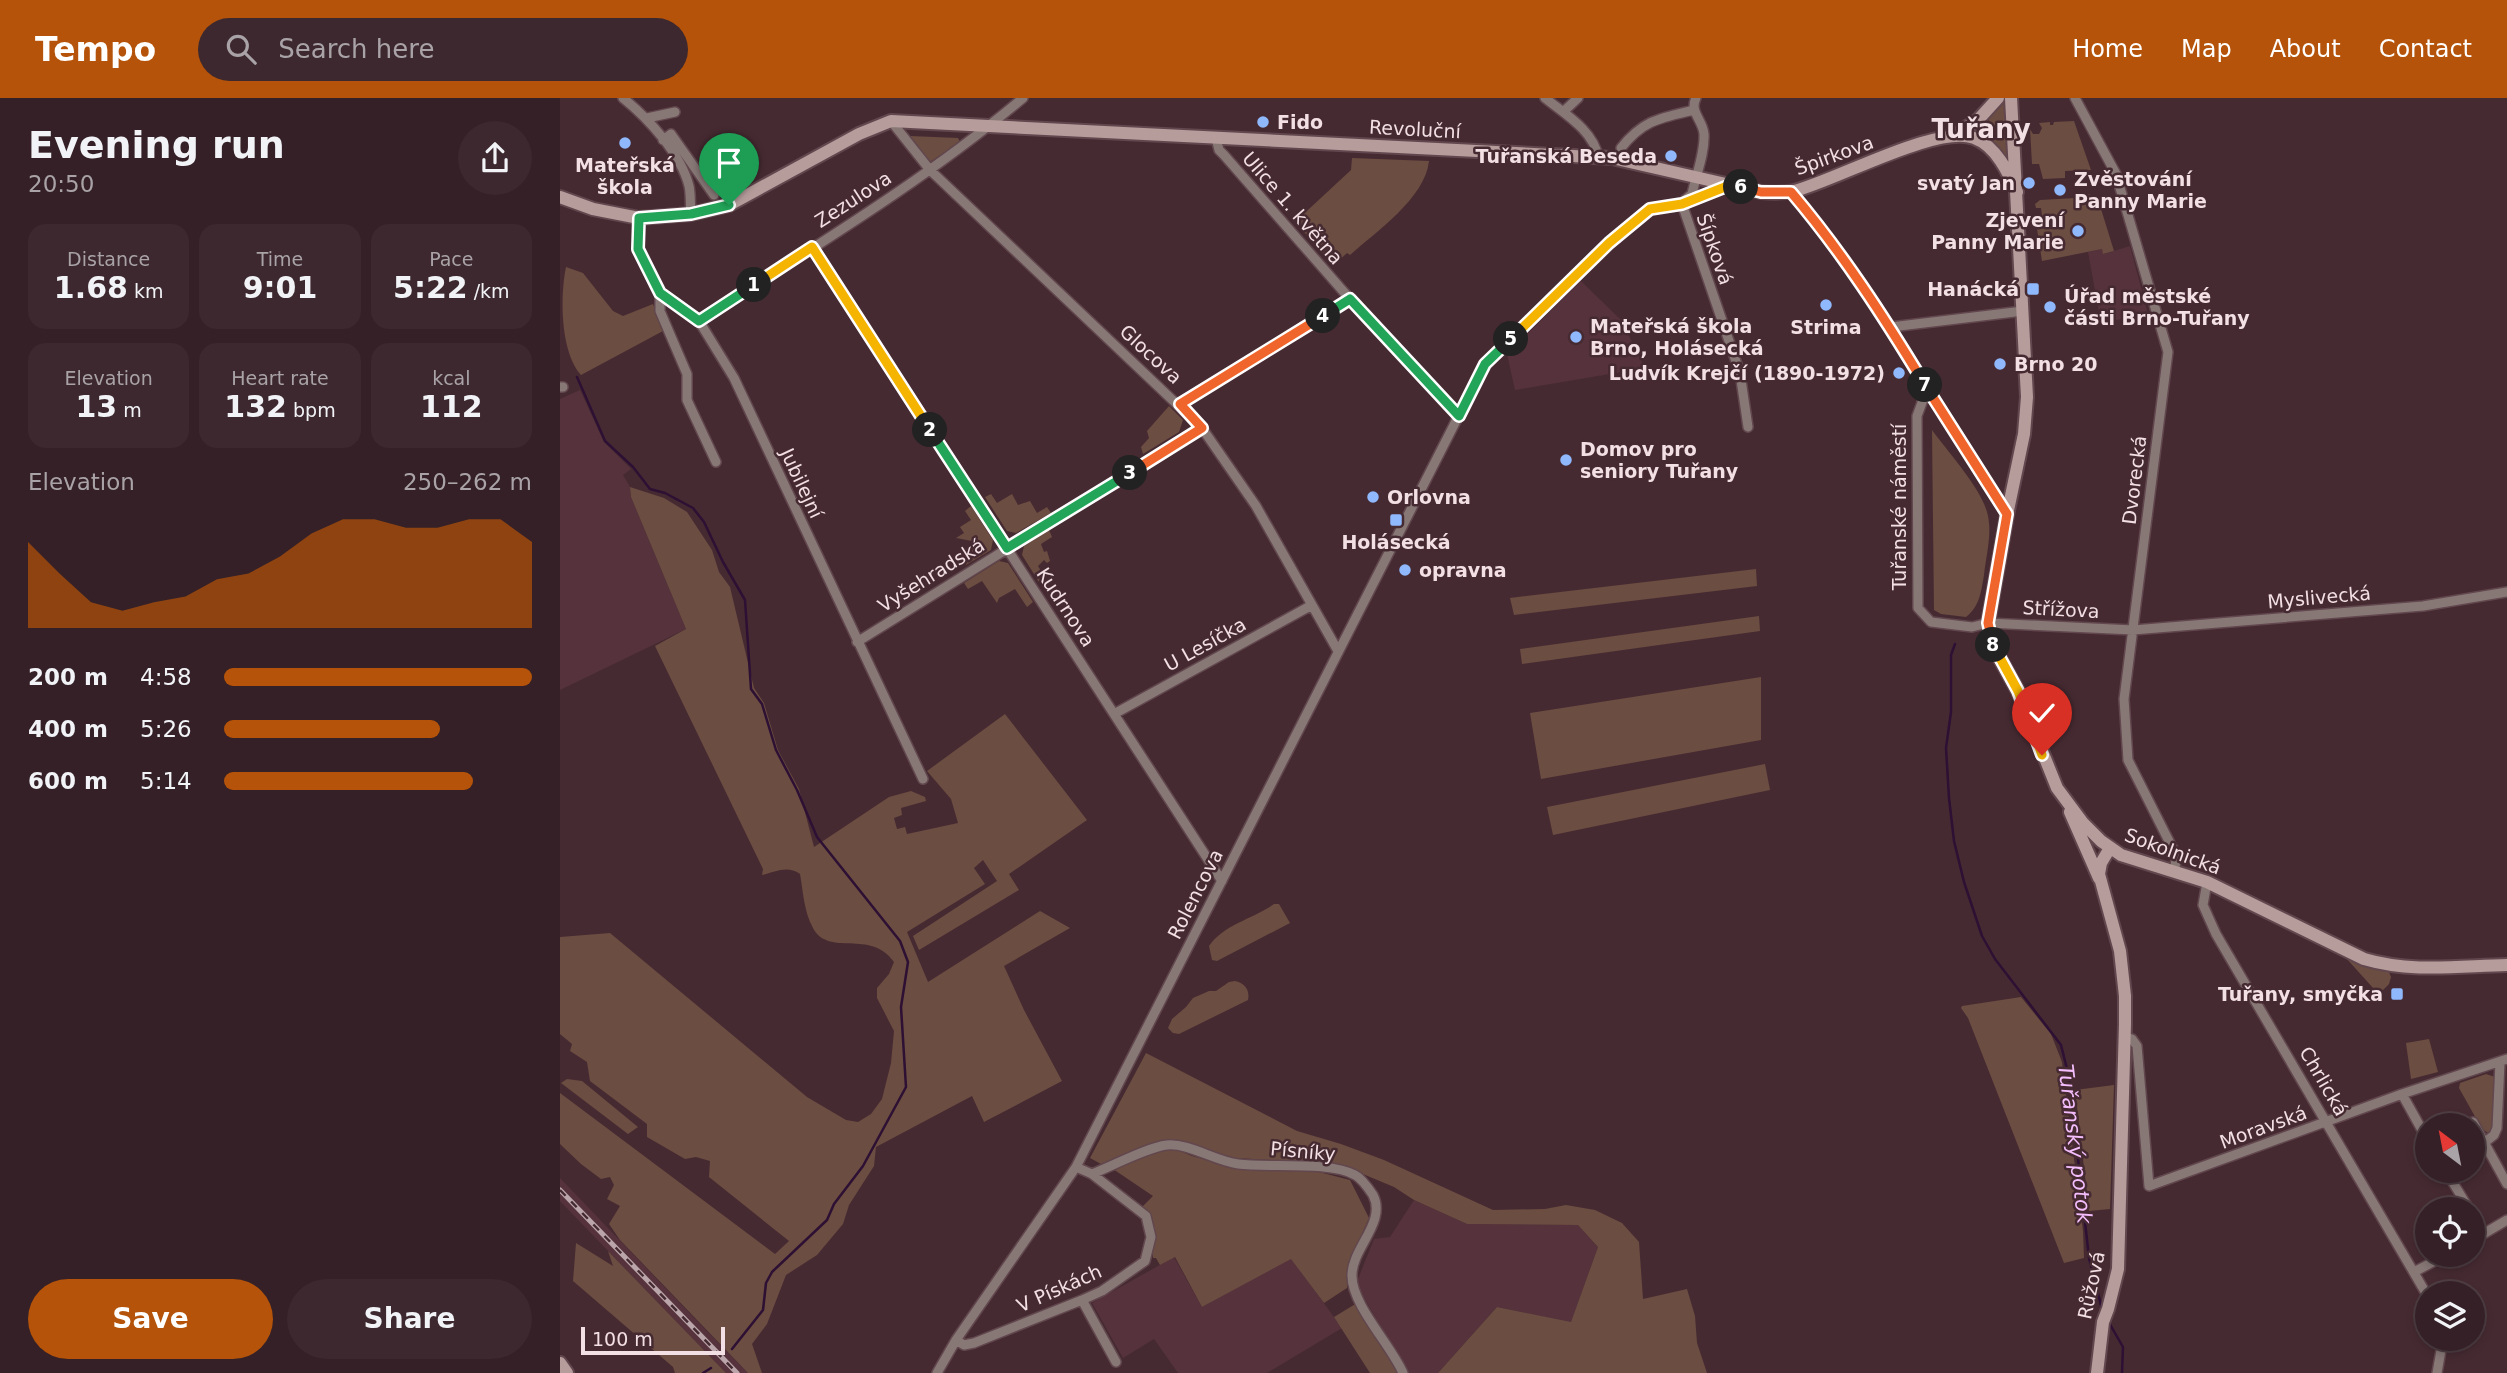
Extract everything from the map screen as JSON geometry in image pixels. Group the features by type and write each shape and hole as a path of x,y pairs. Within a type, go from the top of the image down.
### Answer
{"main road":[{"path":"1949,137 1971,125 1998,98"},
{"path":"1988,623 2024,434 2027,397 2011,98"},
{"name":"Revoluční","path":"891,121 1598,157 1617,153 1696,177"},
{"path":"560,197 593,209 639,218 691,214 729,205 859,134 891,121"},
{"path":"1949,137 1970,136 1987,146 2005,168 2017,192"},
{"name":"Špirkova","path":"1696,177 1761,192 1791,192 1926,142 1949,137"},
{"name":"Sokolnická","path":"1988,623 1993,646 2018,691 2049,771 2067,803 2083,823 2110,848 2132,859 2207,882 2348,952 2376,963 2424,969 2507,965"},
{"name":"Růžová","path":"2067,803 2075,828 2099,878 2120,951 2125,996 2119,1269 2103,1322 2097,1373"},
{"path":"2099,878 2101,863 2110,848"},
{"path":"560,1363 567,1373"}],"street":[{"path":"623,98 647,118 682,169 689,187 691,214"},
{"name":"Zezulova","path":"699,321 930,170 989,127 1023,98"},
{"path":"1545,98 1596,144 1598,157"},
{"path":"1563,112 1578,98"},
{"path":"1682,204 1692,194 1704,136 1694,110 1696,98"},
{"name":"Dvorecká","path":"2075,98 2116,174 2168,352 2124,699 2128,760 2176,855 2175,871"},
{"path":"1617,153 1634,132 1653,120 1694,110"},
{"path":"647,118 675,111"},
{"name":"Glocova","path":"891,121 930,170 1180,404 1202,428 1256,506 1338,651"},
{"path":"663,140 671,134 714,195"},
{"name":"Ulice 1. května","path":"1216,138 1219,150 1350,299"},
{"path":"1180,404 1350,299 1459,416 1485,364 1609,243 1650,209 1682,204 1730,185"},
{"path":"1791,192 1816,220 1891,327 2007,514"},
{"name":"Šípková","path":"1682,204 1740,373 1748,427"},
{"name":"Jubilejní","path":"639,218 638,249 660,293 699,321 734,378 923,779"},
{"name":"Kudrnova","path":"812,247 1222,881"},
{"path":"660,293 660,311 687,373 687,400 716,462"},
{"path":"1891,327 2022,311"},
{"name":"Tuřanské náměstí","path":"1927,389 1917,416 1918,608 1931,622 1972,627 1988,623"},
{"name":"Rolencova","path":"937,1373 956,1340 1076,1167 1459,416"},
{"name":"Vyšehradská","path":"857,642 1202,428"},
{"name":"Myslivecká","path":"2133,630 2423,606 2507,592"},
{"name":"U Lesíčka","path":"1114,714 1312,606"},
{"name":"Střížova","path":"1988,623 2133,630"},
{"name":"Chrlická","path":"2207,882 2203,905 2216,934 2419,1281"},
{"name":"Růžová","path":"2125,1037 2132,1039 2137,1046 2149,1186"},
{"path":"2485,1142 2494,1135 2497,1128 2504,1061"},
{"name":"Moravská","path":"2149,1186 2402,1094 2504,1061"},
{"path":"2402,1094 2415,1117"},
{"name":"Písníky","path":"1093,1174 1162,1145 1178,1144 1237,1164 1327,1168 1356,1175 1372,1194 1377,1212 1352,1270 1352,1284 1403,1373"},
{"path":"2485,1145 2507,1184"},
{"path":"1076,1167 1093,1174"},
{"name":"V Pískách","path":"956,1340 964,1345 974,1343 1082,1300 1102,1291 1145,1261 1151,1237 1146,1216 1093,1174"},
{"path":"2485,1233 2507,1220"},
{"path":"2414,1272 2423,1267"},
{"path":"1082,1300 1116,1362"},
{"path":"2437,1373 2442,1351"}],"shaded area":[{"path":"2004,99 2007,102 2007,160 1991,137 1989,129 1991,113"},
{"path":"2074,121 2091,170 2065,171 2065,178 2043,179 2039,164 2032,164 2030,129 2033,134 2039,134 2042,128 2039,123 2050,122 2050,125 2053,125 2054,122"},
{"path":"910,136 958,138 960,142 930,162"},
{"path":"1352,158 1429,161 1426,175 1409,201 1350,255 1347,253 1334,265 1295,222 1351,170"},
{"path":"2086,194 2097,196 2114,251 2103,254 2102,249 2042,261 2035,216 2042,215 2041,208 2036,208 2035,204 2040,200 2076,198"},
{"path":"2130,246 2148,314 2101,323 2088,252 2102,249 2104,254"},
{"path":"566,267 583,273 613,311 623,316 653,304 663,331 581,375 574,365 565,338 563,293"},
{"name":"Mateřská škola Brno, Holásecká","path":"1581,281 1621,320 1645,368 1515,390 1507,354"},
{"path":"580,390 604,442 631,469 623,475 686,629 560,690 560,399"},
{"path":"1169,406 1183,420 1179,432 1143,454 1141,447 1149,438 1147,431"},
{"path":"1932,430 1972,483 1988,516 1989,538 1981,593 1966,617 1941,614 1934,610"},
{"path":"630,487 664,498 687,512 712,550 719,572 730,587 754,688 764,703 778,750 799,789 814,847 889,797 911,791 925,797 926,801 901,808 902,815 894,818 897,829 905,827 907,834 958,823 951,799 927,771 1005,714 1087,820 1009,874 1019,890 919,950 913,936 997,881 983,860 974,868 985,884 907,932 928,982 1040,911 1070,928 1004,966 1062,1081 984,1122 972,1096 876,1147 874,1166 849,1205 843,1224 817,1255 786,1275 767,1324 752,1344 762,1373 748,1373 620,1240 609,1224 620,1206 607,1199 614,1185 610,1177 601,1179 560,1144 560,1093 775,1254 789,1241 709,1177 710,1161 696,1157 685,1159 647,1137 647,1124 590,1081 587,1062 570,1051 572,1044 560,1034 560,937 610,933 807,1097 846,1120 858,1122 871,1114 882,1099 891,1063 894,1031 877,998 877,988 889,974 894,962 884,952 873,947 839,943 820,937 808,915 800,874 786,870 762,875 763,869 655,646 686,629 631,497"},
{"path":"991,494 997,503 1012,494 1018,505 1030,501 1037,513 1047,507 1051,513 1016,533 1007,531 985,497"},
{"path":"971,506 993,540 991,550 966,565 963,559 973,553 971,549 975,546 972,541 956,538 964,533 960,527 971,520 965,511"},
{"path":"1049,530 1052,537 1041,544 1050,561 1047,563 1044,560 1038,566 1045,578 1039,582 1022,555 1024,546"},
{"path":"999,561 1008,563 1033,602 1027,607 1015,589 999,598 997,603 982,581 968,589 964,583"},
{"path":"1756,569 1757,586 1514,615 1510,598"},
{"path":"1759,616 1760,631 1522,664 1520,649"},
{"path":"1761,677 1761,740 1541,779 1530,713"},
{"path":"1765,764 1770,790 1553,835 1547,807"},
{"path":"1274,904 1279,904 1290,923 1217,961 1212,960 1209,946 1215,938"},
{"path":"2346,958 2360,965 2389,972 2389,984 2383,990 2374,989"},
{"path":"1235,981 1246,988 1248,1000 1179,1034 1168,1028 1172,1019 1193,998 1216,991"},
{"path":"2021,997 2051,1034 2062,1062 2084,1258 2064,1263 1968,1018 1961,1008"},
{"path":"2429,1039 2438,1072 2411,1079 2406,1043"},
{"path":"1146,1053 1297,1131 1384,1160 1493,1210 1545,1209 1566,1205 1595,1210 1622,1223 1639,1242 1643,1299 1687,1289 1695,1316 1697,1343 1707,1373 1438,1373 1497,1307 1571,1322 1598,1247 1578,1225 1467,1224 1414,1200 1394,1187 1328,1163 1235,1158 1180,1140 1160,1141 1101,1164 1090,1158"},
{"path":"2486,1074 2495,1077 2493,1130 2488,1133 2485,1131 2485,1113 2473,1113 2459,1088 2460,1083"},
{"path":"567,1079 582,1081 638,1127 628,1134 561,1083"},
{"path":"2114,1085 2110,1209 2089,1211 2075,1090"},
{"path":"1175,1149 1238,1169 1315,1171 1350,1180 1369,1218 1347,1268 1347,1288 1324,1303 1291,1259 1202,1307 1175,1257 1160,1265 1156,1258 1153,1258 1153,1226 1141,1208 1153,1196 1113,1169 1162,1150"},
{"path":"560,1178 748,1373 726,1373 690,1336 560,1201"},
{"path":"1414,1200 1467,1224 1578,1225 1598,1247 1571,1323 1497,1307 1438,1373 1408,1373 1356,1284 1374,1239 1390,1237"},
{"path":"576,1243 613,1266 608,1251 726,1373 675,1373 673,1367 573,1281"},
{"path":"1174,1257 1202,1307 1291,1258 1342,1328 1267,1373 1178,1373 1154,1339 1123,1358 1092,1303"},
{"path":"1357,1303 1399,1373 1370,1373 1334,1317"}],"waterway":[{"path":"577,377 605,441 633,467 650,489 665,493 693,508 704,522 745,600 751,689 762,704 776,750 817,837 900,941 908,962 901,1007 906,1087 863,1166 834,1204 827,1220 772,1272 766,1283 763,1310 732,1349"},
{"name":"Tuřanský potok","path":"1955,644 1951,655 1951,712 1946,748 1954,841 1982,936 1995,959 2061,1045 2069,1077 2089,1258 2102,1309"},
{"name":"Tuřanský potok","path":"2108,1321 2123,1347 2122,1373"},
{"path":"703,1373 711,1368"}],"railway":[{"path":"560,1190 737,1373"}],"place":[{"name":"Fido","path":"1263,122"},
{"name":"Mateřská škola","path":"625,143"},
{"name":"Tuřanská Beseda","path":"1671,156"},
{"name":"svatý Jan","path":"2029,183"},
{"name":"Zvěstování Panny Marie","path":"2060,190"},
{"name":"Zjevení Panny Marie","path":"2078,231"},
{"name":"Hanácká","path":"2033,289"},
{"name":"Strima","path":"1826,305"},
{"name":"Úřad městské části Brno-Tuřany","path":"2050,307"},
{"name":"Mateřská škola Brno, Holásecká","path":"1576,337"},
{"name":"Brno 20","path":"2000,364"},
{"name":"Ludvík Krejčí (1890-1972)","path":"1899,373"},
{"name":"Domov pro seniory Tuřany","path":"1566,460"},
{"name":"Orlovna","path":"1373,497"},
{"name":"Holásecká","path":"1396,520"},
{"name":"opravna","path":"1405,570"},
{"name":"Tuřany, smyčka","path":"2397,994"}],"district":[{"name":"Tuřany","path":"1981,129"}],"route":[{"path":"729,205 691,214 639,218 638,249 660,293 699,321 812,247 1007,548 1202,428 1180,404 1350,299 1459,416 1485,364 1609,243 1650,209 1682,204 1730,185 1761,192 1791,192 1816,220 1881,312 2007,514 1988,623 1993,646 2018,691 2042,755"}]}
